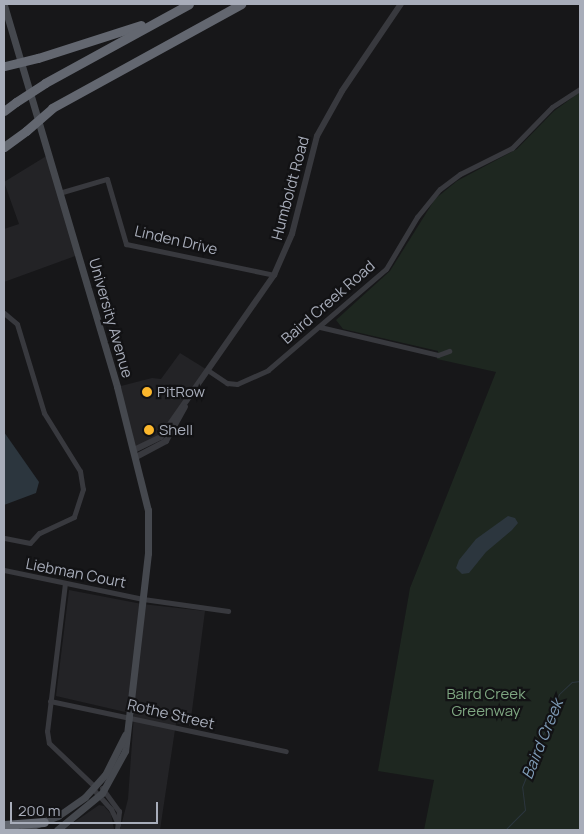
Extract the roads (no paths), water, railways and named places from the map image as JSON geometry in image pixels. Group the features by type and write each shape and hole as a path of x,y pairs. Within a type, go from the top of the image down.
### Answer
{"highway":[{"path":"4,111 45,83 189,4"},
{"path":"4,141 52,108 241,4"},
{"path":"4,66 38,58 160,19"},
{"path":"4,147 25,128"},
{"path":"4,825 44,822"}],"main road":[{"name":"University Avenue","path":"4,5 135,454 148,510 148,553 123,756 100,796 56,830"},
{"path":"23,830 44,822 70,808 95,787 126,734"}],"street":[{"name":"Humboldt Road","path":"135,454 161,437 209,371 274,275 292,234 317,136 342,91 401,4"},
{"name":"Baird Creek Road","path":"209,371 232,384 249,382 268,370 386,269 417,217 440,189 460,174 512,148 552,107 580,89"},
{"name":"Linden Drive","path":"59,192 107,179 126,244 274,275"},
{"path":"4,313 16,324 44,413 80,471 83,489 74,517 39,532 30,543 4,538"},
{"path":"320,327 438,355 449,352"},
{"name":"Liebman Court","path":"4,570 143,599 228,611"},
{"path":"65,583 47,723 49,743 95,787 112,810 118,827"},
{"name":"Rothe Street","path":"50,701 286,752"},
{"path":"95,787 105,790 119,810 118,827"}],"waterway":[{"name":"Baird Creek","path":"505,830 525,810 522,787 559,694 572,682 580,681"}],"place":[{"name":"PitRow","path":"147,392"},
{"name":"Shell","path":"149,430"}],"park label":[{"name":"Baird Creek Greenway","path":"486,702"}]}
